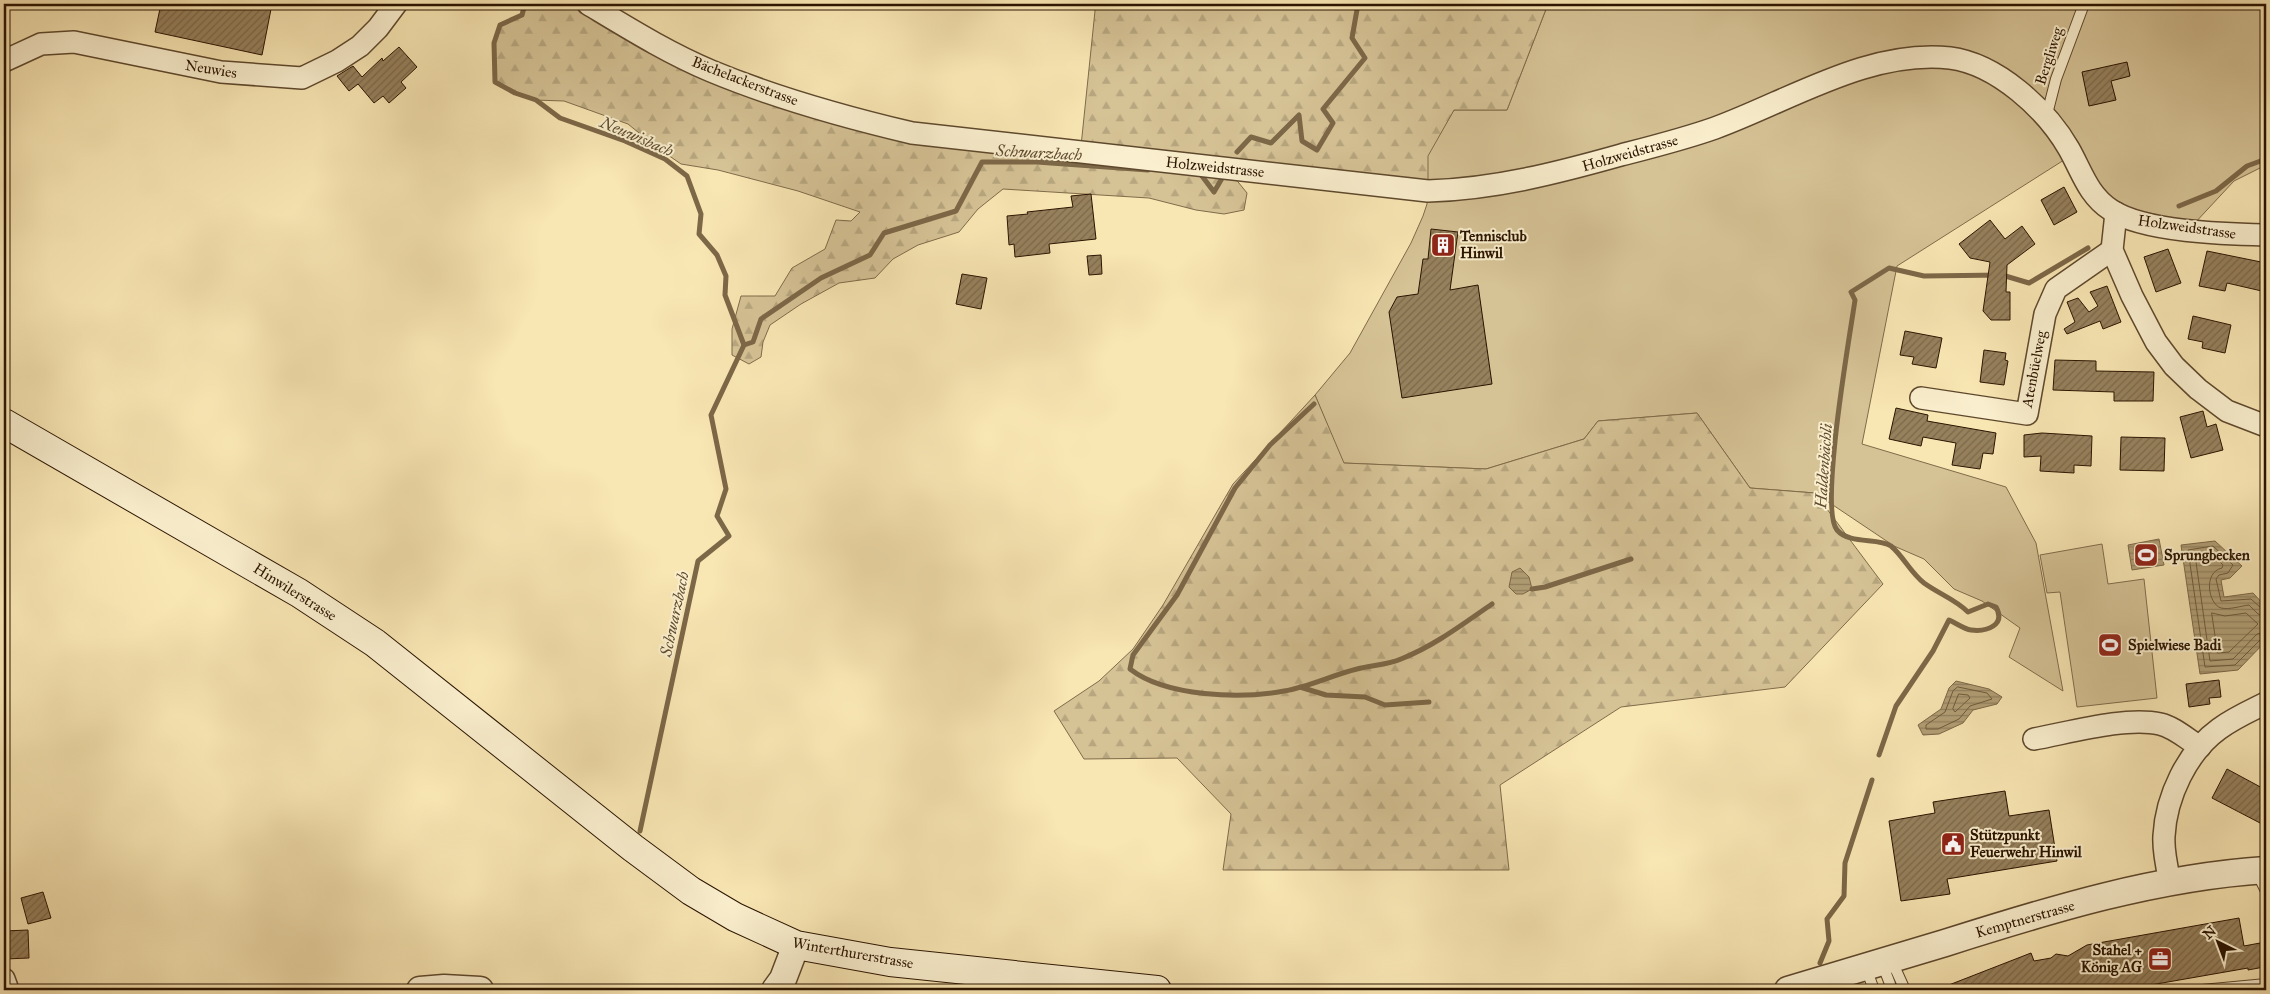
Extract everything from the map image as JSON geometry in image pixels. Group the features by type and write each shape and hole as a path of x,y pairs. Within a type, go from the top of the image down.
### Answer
{"main road":[{"name":"Hinwilerstrasse","path":"4,423 307,598 389,654 564,793"},
{"name":"Winterthurerstrasse","path":"564,793 691,891 735,918 796,945 890,962 1157,990"}],"street":[{"name":"Neuwies","path":"4,61 17,53 42,44 74,42 221,72 302,78 337,61 360,46 378,28 396,4"},
{"name":"Bächelackerstrasse","path":"588,4 654,44 710,71 779,96 858,120 912,133"},
{"name":"Holzweidstrasse","path":"912,133 1428,191 1508,184 1570,170 1703,132 1760,111 1849,73 1904,59 1948,58 1978,65 1995,73 2012,86 2046,119 2065,144 2091,192 2116,213 2138,221 2213,234 2266,236"},
{"path":"2116,213 2112,250 2132,296 2156,342 2174,366 2198,389 2227,412 2266,426"},
{"name":"Atenbüelweg","path":"1921,398 2027,414 2044,314 2056,289 2112,250"},
{"path":"2170,882 2164,838 2167,811 2174,789 2200,747 2218,730 2240,715 2266,703"},
{"path":"2034,739 2124,723 2160,724 2181,734 2200,747"},
{"name":"Kemptnerstrasse","path":"1788,990 1878,969 2045,911 2170,882 2262,877"},
{"path":"775,990 783,978 796,945"},
{"path":"4,979 8,990"},
{"path":"420,990 444,988 480,990"}],"lane":[{"name":"Bergliweg","path":"2046,119 2056,79 2084,4"},
{"path":"1878,969 1890,984 1889,990"},
{"path":"1878,969 1904,990"},
{"path":"2202,990 2266,984"}],"green space":[{"path":"525,4 588,4 654,44 858,120 1230,172 1247,193 1244,210 1224,214 1196,210 1149,198 1003,189 978,209 959,232 918,245 893,259 875,278 839,283 801,304 770,325 763,342 761,357 749,364 732,355 732,329 741,296 775,296 792,268 825,249 836,220 851,221 860,212 798,191 718,170 681,164 628,124 564,101 534,100 515,93 495,82 494,43 500,25 522,15"},
{"path":"1094,4 1548,4 1507,110 1454,110 1428,156 1428,191 1081,146 1095,11"},
{"path":"1548,4 2266,4 2266,165 2234,181 2179,240 2104,213 2064,160 1897,266 1862,444 2006,487 2036,543 2063,691 2009,657 2020,628 1982,601 1954,589 1924,559 1894,546 1815,493 1750,488 1697,413 1598,421 1584,439 1486,469 1343,463 1315,395 1350,353 1411,243 1427,204 1427,156 1454,110 1507,110"},
{"path":"1315,395 1344,463 1486,469 1584,439 1598,421 1697,413 1750,488 1815,493 1883,584 1785,687 1621,707 1500,785 1509,870 1223,870 1231,814 1177,758 1084,759 1054,711 1099,681 1133,649 1163,605 1233,484"},
{"name":"Spielwiese Badi","path":"2102,544 2108,584 2144,579 2157,698 2077,707 2060,592 2047,593 2040,555"}],"water":[{"name":"Sprungbecken","path":"2159,539 2164,565 2132,570 2128,545"},
{"path":"2215,541 2242,566 2230,578 2221,580 2224,597 2253,593 2266,607 2266,641 2238,670 2200,674 2181,545"},
{"path":"1520,568 1529,577 1532,589 1523,594 1516,594 1509,587 1512,572"},
{"path":"1956,681 1989,689 2002,697 1997,704 1973,710 1963,723 1939,734 1923,735 1918,725 1941,709 1949,688"}],"building":[{"path":"161,4 272,4 262,55 155,32"},
{"path":"399,47 417,67 401,82 406,88 389,103 383,96 374,103 358,84 349,91 337,76 353,66 362,77 382,58 383,61"},
{"path":"2127,62 2130,76 2111,81 2116,100 2089,106 2082,72"},
{"path":"2064,187 2077,212 2054,225 2041,200"},
{"path":"1091,194 1096,239 1049,244 1050,253 1015,257 1014,244 1009,245 1007,216 1073,207 1071,196"},
{"path":"1990,220 2005,239 2022,226 2035,244 2007,265 2006,292 2010,292 2010,320 1991,320 1983,311 1990,262 1970,258 1959,244"},
{"path":"1431,229 1458,232 1450,290 1478,285 1492,384 1402,398 1389,312 1397,297 1418,294 1423,259 1428,259"},
{"path":"2168,249 2181,283 2156,292 2144,257"},
{"path":"2207,251 2266,263 2266,292 2227,283 2225,291 2199,286"},
{"path":"1101,255 1102,274 1089,275 1087,256"},
{"path":"962,274 987,278 981,309 956,304"},
{"path":"2107,286 2121,322 2103,329 2100,321 2067,334 2064,329 2075,322 2067,302 2078,298 2089,312 2098,306 2090,292"},
{"path":"2193,316 2231,325 2225,353 2202,348 2203,342 2188,339"},
{"path":"1905,331 1942,338 1936,368 1912,364 1914,357 1900,355"},
{"path":"1984,350 2006,353 2005,360 2008,361 2004,385 1980,382"},
{"path":"2055,360 2096,361 2096,371 2154,372 2153,401 2114,401 2114,392 2053,390"},
{"path":"1896,408 1928,415 1927,421 1996,433 1993,454 1983,453 1980,469 1952,465 1956,443 1923,437 1921,446 1889,439"},
{"path":"2203,411 2207,427 2216,424 2223,450 2191,458 2180,417"},
{"path":"2042,433 2092,436 2091,466 2074,465 2074,473 2040,471 2041,456 2024,457 2024,435"},
{"path":"2121,437 2165,438 2164,471 2120,470"},
{"path":"2219,680 2221,697 2209,698 2210,704 2189,707 2186,684"},
{"path":"2227,769 2266,790 2266,816 2262,824 2212,798"},
{"name":"Stützpunkt Feuerwehr Hinwil","path":"2005,791 2009,816 2049,810 2057,861 1947,879 1950,894 1901,901 1889,821 1935,813 1933,802"},
{"path":"43,892 51,918 28,924 21,898"},
{"path":"2239,918 2244,946 2260,943 2264,967 2248,970 2248,968 2122,990 1936,990 2031,953 2034,961 2051,958 2056,954 2068,956 2087,945"},
{"path":"28,930 29,958 5,959 4,931"}],"waterway":[{"name":"Neuwisbach","path":"525,4 522,15 500,25 494,43 495,82 515,93 536,100 560,118 625,141 665,159 687,176 701,214 699,234 717,255 726,276 725,295 744,345"},
{"name":"Schwarzbach","path":"1237,152 1251,137 1271,143 1299,115 1302,141 1317,150 1333,123 1323,109 1365,58 1352,38 1358,4"},
{"path":"2179,206 2216,191 2247,166 2266,159"},
{"name":"Schwarzbach","path":"640,831 698,561 729,536 717,516 726,489 711,415 744,345 753,342 761,319 821,278 870,255 884,233 956,211 982,162 1037,162 1148,170"},
{"name":"Schwarzbach","path":"1199,172 1214,192 1224,175"},
{"name":"Haldenbächli","path":"1879,755 1896,706 1933,651 1949,620 1968,629 1983,630 1993,626 1999,618 1996,607 1988,604 1968,612 1924,583 1891,546 1885,543 1849,538 1837,530 1832,516 1833,457 1855,300 1851,292 1889,268 1924,276 2002,275 2029,283 2088,248"},
{"path":"1314,404 1270,445 1235,488 1177,595 1133,655 1130,669 1145,678 1163,685 1204,694 1247,695 1284,691 1362,668 1391,663 1413,654 1437,641 1492,604"},
{"path":"1532,589 1545,587 1631,559"},
{"path":"1300,687 1326,695 1365,697 1385,705 1429,702"},
{"name":"Haldenbächli","path":"1820,963 1829,941 1827,919 1844,896 1845,863 1872,780"}],"place":[{"name":"Tennisclub Hinwil","path":"1443,245"},
{"name":"Sprungbecken","path":"2146,555"},
{"name":"Spielwiese Badi","path":"2110,645"},
{"name":"Stützpunkt Feuerwehr Hinwil","path":"1953,844"},
{"name":"Stahel + König AG","path":"2160,959"}]}
